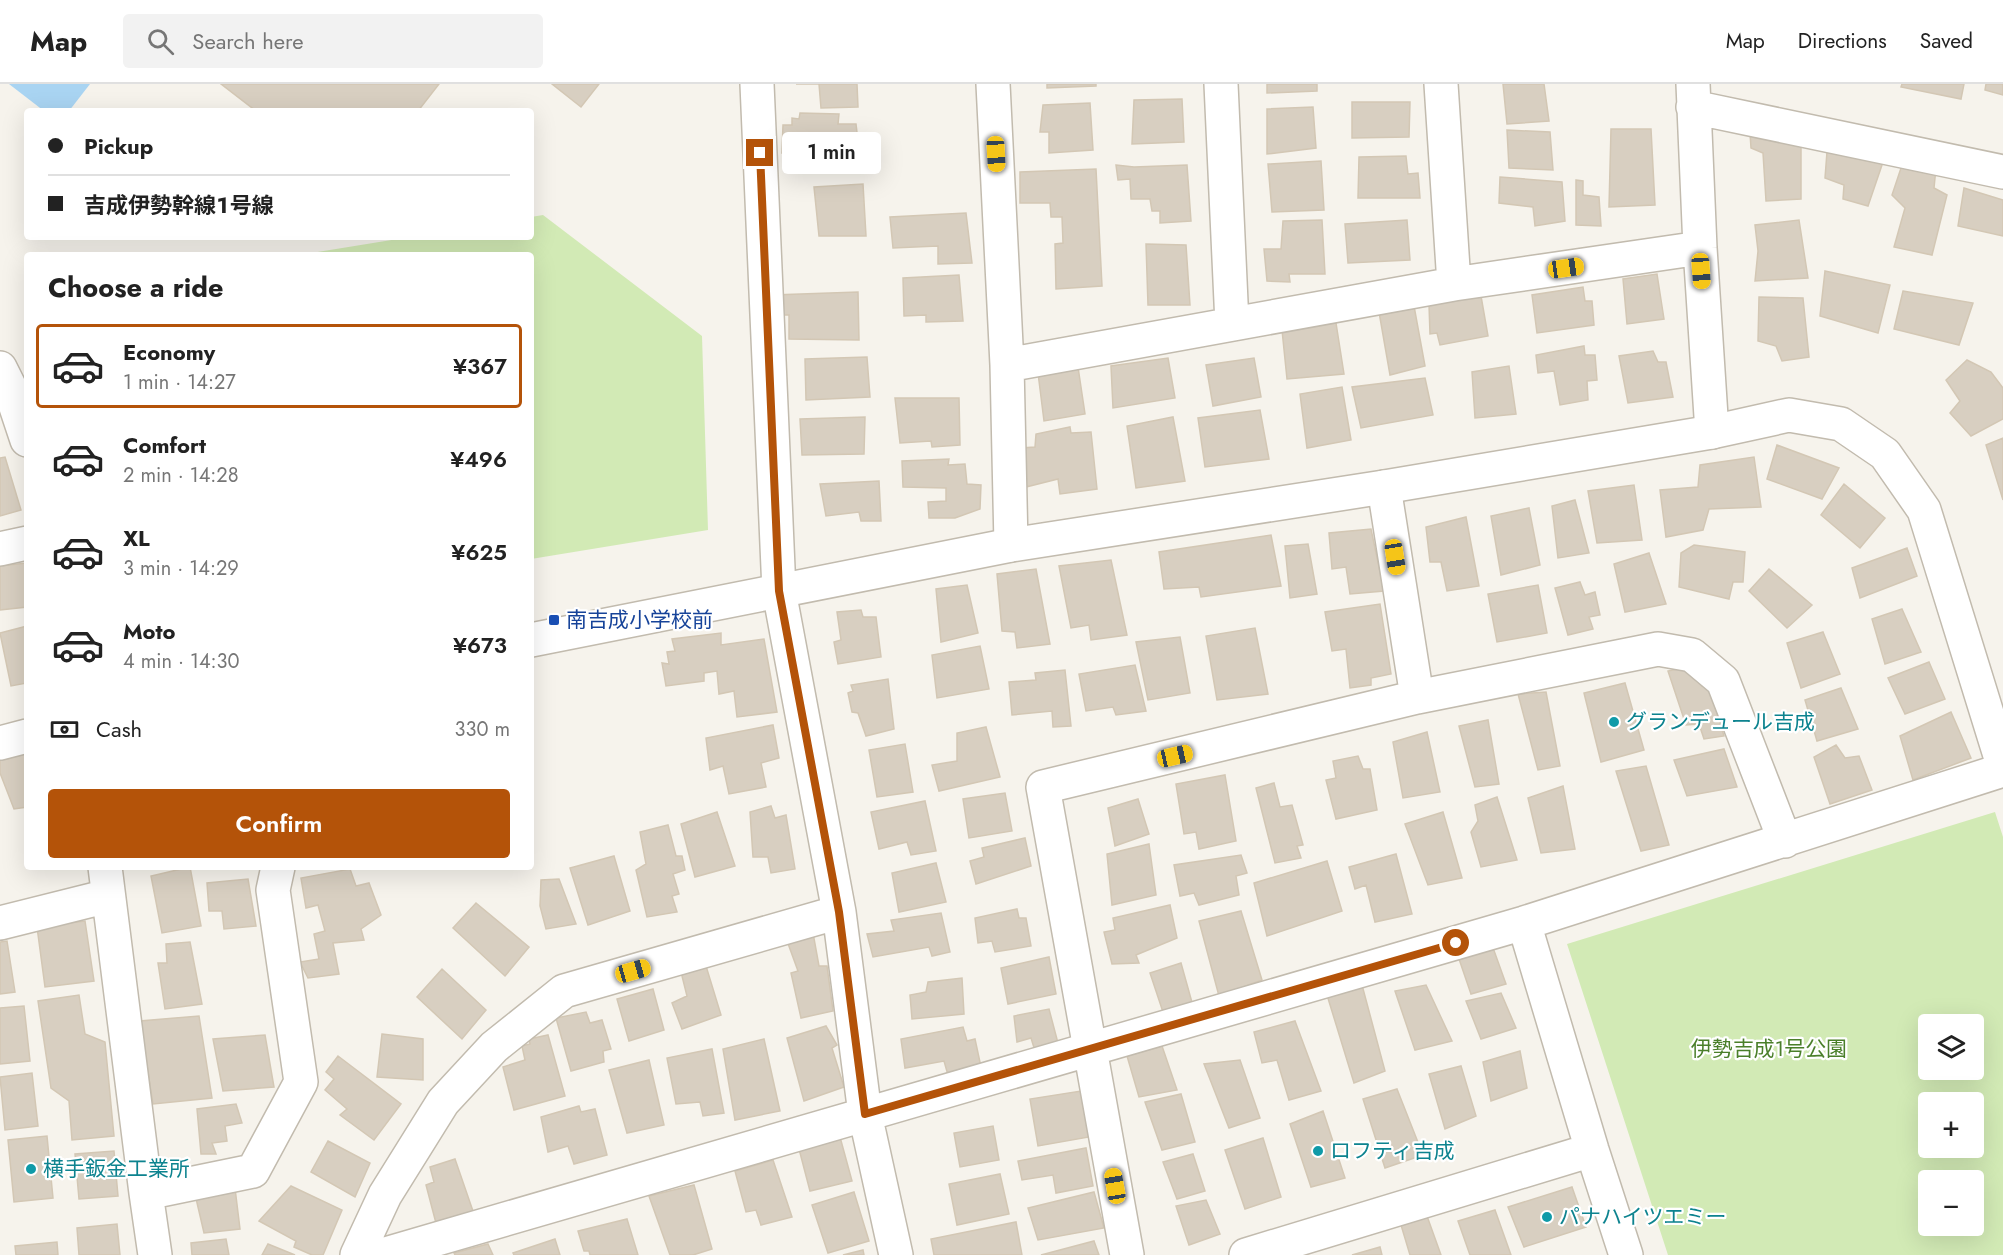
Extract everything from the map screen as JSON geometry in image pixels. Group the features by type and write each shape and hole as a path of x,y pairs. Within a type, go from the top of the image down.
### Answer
{"street":[{"path":"757,84 779,591 839,912 865,1114 896,1255"},
{"path":"993,84 1007,364 1011,545"},
{"path":"1221,84 1232,324"},
{"path":"1441,84 1454,284"},
{"path":"1712,432 1693,96 2003,172"},
{"path":"1007,364 1454,284 1700,248"},
{"path":"0,368 9,386 24,431"},
{"path":"534,639 1011,545 1384,487 1712,432 1789,415 1841,424 1884,454 1924,510 2003,765"},
{"path":"1384,487 1417,698"},
{"path":"0,549 24,544"},
{"path":"1127,1255 1042,787 1417,698 1658,649 1692,655 1724,681 1785,841"},
{"path":"0,743 24,737"},
{"path":"382,1255 1524,923 2003,770"},
{"path":"146,1193 253,1171 301,1082 273,890 277,870"},
{"path":"0,923 106,882 155,1255"},
{"path":"357,1255 385,1195 443,1102 494,1047 564,991 839,912"},
{"path":"1524,923 1626,1255"},
{"path":"1246,1255 1592,1150"}],"green space":[{"path":"543,215 702,336 708,530 534,559 534,252 318,252 392,240 534,240 534,216"},
{"name":"伊勢吉成1号公園","path":"1995,812 2003,837 2003,1255 1668,1255 1567,944"}],"water":[{"path":"9,84 90,84 71,108 40,108"}],"building":[{"path":"221,84 439,84 420,108 252,108"},
{"path":"552,84 599,84 581,107"},
{"path":"819,84 857,84 858,107 821,108"},
{"path":"1047,84 1096,84 1096,86 1047,88"},
{"path":"1267,84 1317,84 1317,91 1267,93"},
{"path":"1503,84 1544,84 1549,121 1507,124"},
{"path":"1902,84 1964,84 1961,99 1901,87"},
{"path":"1986,84 2003,84 2003,95 1985,90"},
{"path":"1182,99 1184,142 1132,144 1134,100"},
{"path":"1352,102 1410,102 1409,137 1352,138"},
{"path":"1090,103 1093,150 1049,153 1049,132 1040,132 1043,105"},
{"path":"1313,107 1316,148 1267,154 1267,109"},
{"path":"800,113 839,114 838,124 856,124 860,158 865,158 865,170 816,172 810,153 782,153 783,125 792,125 792,118 799,119"},
{"path":"1611,129 1651,129 1655,205 1609,207"},
{"path":"1507,130 1550,132 1553,170 1509,168"},
{"path":"1750,133 1801,143 1801,199 1766,201 1763,153 1751,148"},
{"path":"1827,152 1883,162 1868,206 1843,199 1844,185 1825,178"},
{"path":"1406,156 1408,174 1418,173 1420,198 1358,198 1359,157"},
{"path":"1321,161 1324,210 1272,212 1268,164"},
{"path":"1903,162 1936,168 1934,188 1947,195 1932,255 1894,247 1905,208 1892,195"},
{"path":"1116,165 1134,167 1187,165 1191,221 1160,223 1160,211 1152,211 1150,199 1131,199 1130,179 1118,180"},
{"path":"1096,169 1102,286 1056,289 1055,244 1063,243 1062,217 1051,217 1050,203 1020,203 1020,172"},
{"path":"1500,177 1562,182 1565,221 1535,226 1533,207 1499,203"},
{"path":"1576,180 1583,181 1583,195 1599,197 1601,226 1576,225"},
{"path":"863,184 866,236 819,236 814,187"},
{"path":"1964,188 2003,200 2003,236 1958,226"},
{"path":"966,213 972,263 938,264 938,246 893,248 890,217"},
{"path":"1322,220 1325,274 1289,274 1290,282 1267,281 1264,249 1281,249 1283,221"},
{"path":"1407,220 1410,260 1348,263 1345,224"},
{"path":"1799,220 1808,278 1755,281 1758,251 1755,225"},
{"path":"1146,244 1186,245 1190,305 1148,305"},
{"path":"1825,271 1890,285 1878,333 1820,316"},
{"path":"1657,274 1664,319 1627,324 1623,279"},
{"path":"959,275 963,321 926,322 926,315 904,316 903,278"},
{"path":"1583,287 1585,301 1592,301 1594,325 1537,333 1532,295"},
{"path":"1903,291 1973,303 1959,345 1894,329"},
{"path":"858,292 859,340 789,339 789,315 774,315 772,295"},
{"path":"1481,296 1488,336 1440,345 1437,333 1430,334 1429,305"},
{"path":"1759,297 1803,298 1809,357 1782,361 1776,346 1758,341"},
{"path":"1414,306 1425,366 1390,375 1379,312"},
{"path":"1336,323 1344,374 1287,379 1282,330"},
{"path":"1584,346 1585,355 1595,355 1597,380 1587,381 1588,400 1560,405 1554,371 1538,373 1536,355"},
{"path":"1653,351 1658,362 1666,362 1673,397 1628,403 1619,356"},
{"path":"867,357 870,397 806,400 805,359"},
{"path":"1168,358 1175,398 1113,408 1111,366"},
{"path":"1254,358 1261,397 1213,406 1206,365"},
{"path":"1967,360 1991,372 2003,388 2003,419 1971,436 1950,413 1960,401 1946,380"},
{"path":"1509,366 1516,414 1475,418 1472,372"},
{"path":"1078,367 1085,414 1044,421 1038,373"},
{"path":"1425,378 1433,415 1361,428 1352,387"},
{"path":"1342,387 1351,440 1307,448 1300,394"},
{"path":"895,398 959,398 960,445 932,447 931,441 900,443"},
{"path":"1260,410 1269,459 1205,467 1198,418"},
{"path":"865,417 864,454 802,455 800,419"},
{"path":"1173,417 1185,481 1136,488 1127,426"},
{"path":"1070,427 1071,433 1091,432 1097,489 1060,494 1058,479 1026,487 1021,448 1035,447 1036,434"},
{"path":"2003,438 2003,500 1986,445"},
{"path":"1777,445 1839,468 1822,499 1767,479"},
{"path":"5,457 21,510 0,516 0,458"},
{"path":"1754,457 1761,507 1709,509 1703,530 1666,537 1660,490 1698,487 1700,465"},
{"path":"949,459 948,465 965,464 967,484 981,485 980,509 955,518 929,518 928,502 946,501 946,488 903,487 902,461"},
{"path":"879,481 881,521 861,521 859,512 826,516 820,484"},
{"path":"1844,484 1885,518 1860,548 1821,515"},
{"path":"1634,485 1642,540 1597,543 1588,491"},
{"path":"1575,500 1589,553 1558,558 1552,506"},
{"path":"1529,508 1540,565 1501,575 1491,516"},
{"path":"1466,517 1479,586 1447,591 1441,562 1430,562 1426,527"},
{"path":"1371,529 1384,591 1350,594 1346,567 1332,569 1329,533"},
{"path":"1271,535 1281,586 1201,597 1199,587 1164,589 1159,552"},
{"path":"1308,544 1317,594 1290,598 1285,546"},
{"path":"1694,545 1745,552 1743,582 1733,582 1729,599 1679,587 1681,553"},
{"path":"1907,548 1917,576 1860,598 1852,568"},
{"path":"1649,553 1666,604 1625,612 1614,564"},
{"path":"1111,560 1127,635 1091,640 1089,625 1071,628 1059,566"},
{"path":"24,563 24,607 0,610 0,566"},
{"path":"1036,569 1050,644 1017,648 1015,632 1002,631 997,574"},
{"path":"1769,569 1812,605 1787,628 1749,591"},
{"path":"1580,582 1585,595 1595,592 1600,615 1589,617 1593,629 1568,635 1555,588"},
{"path":"967,585 978,633 941,642 936,589"},
{"path":"1538,585 1547,633 1497,642 1488,594"},
{"path":"1380,604 1391,674 1371,678 1371,685 1350,688 1346,649 1332,651 1325,612"},
{"path":"1902,609 1921,652 1885,664 1872,619"},
{"path":"861,610 863,617 876,617 881,657 838,664 834,642 841,640 837,612"},
{"path":"24,627 24,684 11,686 0,633"},
{"path":"1255,628 1268,694 1217,700 1206,636"},
{"path":"1823,632 1840,674 1801,688 1787,643"},
{"path":"721,633 721,645 764,639 777,712 737,717 734,691 719,694 717,671 704,673 704,681 666,686 662,663 669,664 667,652 675,651 672,639"},
{"path":"1180,637 1190,693 1148,700 1136,642"},
{"path":"980,646 989,689 937,698 932,655"},
{"path":"1929,662 1945,699 1905,714 1888,678"},
{"path":"1135,665 1146,711 1116,715 1113,707 1086,711 1079,674"},
{"path":"1696,665 1702,686 1709,687 1724,736 1704,739 1699,724 1686,725 1668,671"},
{"path":"1065,670 1071,726 1053,727 1052,711 1012,715 1009,682 1036,680 1035,673"},
{"path":"888,679 894,729 866,736 858,713 852,712 848,693 853,691 851,685"},
{"name":"グランデュール吉成","path":"1625,683 1644,750 1601,762 1584,693"},
{"path":"1841,688 1858,729 1817,741 1805,700"},
{"path":"1546,692 1560,766 1538,770 1518,694"},
{"path":"1951,712 1971,758 1913,780 1900,736"},
{"path":"1488,720 1499,784 1475,787 1459,726"},
{"path":"773,725 779,758 761,763 766,787 729,794 723,766 710,770 706,738"},
{"path":"986,727 1000,777 939,791 932,765 957,761 957,733"},
{"path":"1427,732 1440,792 1403,798 1393,742"},
{"path":"905,744 913,792 877,797 869,750"},
{"path":"1836,745 1845,758 1859,756 1872,790 1830,804 1814,757"},
{"path":"24,749 24,807 14,809 0,773 0,756"},
{"path":"1724,749 1737,787 1687,796 1674,760"},
{"path":"1358,756 1363,769 1370,769 1377,810 1336,819 1326,780 1336,778 1333,761"},
{"path":"1646,766 1669,845 1641,851 1616,771"},
{"path":"1225,775 1236,841 1199,849 1196,832 1184,834 1176,784"},
{"path":"1274,783 1280,807 1292,805 1303,845 1297,846 1301,858 1275,863 1256,788"},
{"path":"1563,786 1575,849 1541,853 1528,798"},
{"path":"1005,793 1012,831 969,838 963,799"},
{"path":"1497,797 1517,860 1481,867 1471,832 1478,821 1475,805"},
{"path":"1138,799 1149,834 1115,846 1108,808"},
{"path":"925,801 936,851 911,855 907,842 879,849 871,812"},
{"path":"771,806 775,818 786,815 795,869 771,873 768,857 753,857 750,812"},
{"path":"717,812 735,866 695,877 681,824"},
{"path":"1443,812 1462,878 1428,885 1405,824"},
{"path":"668,825 676,856 682,856 685,870 673,874 679,894 672,896 677,912 647,917 636,870 646,864 640,832"},
{"path":"1025,838 1031,866 976,884 970,861 984,857 982,848"},
{"path":"1149,844 1156,895 1112,905 1107,854"},
{"path":"1396,854 1412,914 1375,922 1366,885 1355,889 1349,867"},
{"path":"1241,855 1247,873 1236,876 1239,895 1199,905 1194,893 1180,896 1174,865"},
{"path":"614,856 630,911 588,925 570,868"},
{"path":"1327,861 1342,911 1267,936 1254,883"},
{"path":"936,863 946,902 899,912 892,873"},
{"path":"177,870 191,870 201,926 162,933 151,876"},
{"path":"350,870 356,886 369,883 381,915 361,929 364,940 333,943 339,974 308,978 300,962 319,959 314,934 325,931 318,905 306,908 301,878"},
{"path":"248,879 256,926 224,929 222,911 209,911 207,883"},
{"path":"559,879 576,924 546,929 540,906 541,880"},
{"path":"476,903 529,947 505,976 453,928"},
{"path":"1170,905 1177,938 1136,955 1139,963 1112,964 1104,932 1115,930 1113,918"},
{"path":"1017,909 1019,918 1026,918 1031,946 995,952 992,941 978,943 975,918"},
{"path":"1241,911 1262,980 1219,996 1199,921"},
{"path":"941,913 950,952 932,956 929,947 873,957 867,934 894,931 891,920"},
{"path":"85,921 94,981 45,987 37,927"},
{"path":"813,933 819,966 827,966 833,1011 801,1018 791,973 798,971 786,938"},
{"path":"7,941 15,992 0,994 0,942"},
{"path":"190,942 202,1004 165,1009 158,963 167,963 166,944"},
{"path":"1492,945 1506,984 1471,994 1458,956"},
{"path":"1049,957 1056,994 1008,1004 1001,968"},
{"path":"1181,963 1193,1006 1164,1015 1150,973"},
{"path":"706,966 721,1015 682,1029 672,1003 687,996 680,968"},
{"path":"442,969 486,1010 462,1039 417,997"},
{"path":"962,978 964,1014 912,1019 910,995 926,992 928,982"},
{"path":"1362,985 1385,1071 1354,1083 1327,995"},
{"path":"1426,985 1452,1041 1415,1050 1395,991"},
{"path":"653,989 664,1030 629,1041 617,999"},
{"path":"1501,993 1516,1028 1481,1039 1466,1001"},
{"path":"79,995 85,1034 105,1042 114,1136 72,1140 69,1101 51,1088 38,1001"},
{"path":"24,1006 30,1061 0,1064 0,1008"},
{"path":"1049,1009 1059,1047 1035,1051 1031,1038 1017,1042 1014,1016"},
{"path":"586,1012 590,1023 602,1020 611,1049 603,1051 604,1062 571,1071 556,1018"},
{"path":"199,1016 212,1098 153,1104 140,1021"},
{"path":"1295,1021 1321,1091 1289,1100 1277,1060 1262,1063 1254,1032"},
{"path":"826,1026 837,1045 832,1048 844,1087 804,1101 787,1038"},
{"path":"963,1027 967,1041 975,1039 981,1067 948,1075 944,1061 905,1068 901,1039"},
{"path":"382,1034 423,1039 423,1080 377,1077"},
{"path":"265,1035 274,1087 223,1091 213,1039"},
{"path":"548,1035 565,1096 514,1110 503,1067 525,1060 522,1046 530,1044 529,1039"},
{"path":"764,1039 780,1111 735,1120 723,1049"},
{"path":"1162,1046 1177,1090 1139,1097 1127,1056"},
{"path":"712,1049 724,1113 703,1116 700,1102 676,1104 667,1058"},
{"path":"1520,1051 1527,1088 1491,1101 1483,1062"},
{"path":"338,1056 401,1104 374,1140 340,1115 347,1109 325,1090 334,1079 326,1072"},
{"path":"649,1060 664,1125 627,1133 609,1070"},
{"path":"1240,1060 1260,1118 1229,1128 1204,1064"},
{"path":"1461,1066 1476,1116 1445,1129 1429,1074"},
{"path":"32,1073 38,1126 5,1130 0,1077"},
{"path":"1397,1089 1423,1155 1385,1168 1363,1099"},
{"path":"1081,1091 1089,1137 1038,1146 1030,1099"},
{"path":"1181,1094 1195,1142 1162,1150 1145,1102"},
{"path":"236,1104 242,1123 225,1126 227,1141 212,1143 216,1154 201,1154 197,1109"},
{"path":"579,1106 581,1112 595,1109 607,1155 574,1164 568,1146 548,1152 541,1117"},
{"name":"ロフティ吉成","path":"1323,1111 1345,1178 1311,1187 1290,1124"},
{"path":"993,1126 999,1160 960,1167 954,1133"},
{"name":"横手鈑金工業所","path":"47,1136 53,1198 14,1202 8,1140"},
{"path":"840,1137 852,1181 810,1191 799,1149"},
{"path":"1263,1138 1281,1197 1245,1209 1225,1150"},
{"path":"328,1141 370,1163 355,1197 311,1172"},
{"path":"1086,1148 1093,1186 1056,1193 1053,1175 1022,1180 1018,1161"},
{"path":"114,1151 118,1196 79,1199 75,1154"},
{"path":"1193,1154 1205,1191 1177,1199 1163,1162"},
{"path":"455,1159 474,1214 437,1227 426,1185 434,1182 430,1167"},
{"path":"773,1160 792,1217 761,1225 756,1210 746,1212 735,1171"},
{"path":"1000,1174 1009,1214 957,1225 949,1184"},
{"path":"694,1185 712,1249 693,1255 670,1255 649,1196"},
{"path":"291,1186 342,1210 323,1255 312,1255 294,1247 296,1241 259,1221"},
{"name":"パナハイツエミー","path":"1572,1187 1586,1227 1524,1247 1508,1207"},
{"path":"235,1188 240,1229 204,1233 195,1194"},
{"path":"854,1192 869,1241 828,1253 812,1205"},
{"path":"1094,1192 1104,1228 1038,1240 1028,1208"},
{"path":"1206,1200 1220,1234 1189,1245 1176,1206"},
{"path":"1495,1210 1511,1255 1470,1255 1458,1221"},
{"path":"1427,1216 1441,1255 1410,1255 1401,1225"},
{"path":"627,1219 638,1255 590,1255 589,1251 584,1251 578,1231"},
{"path":"1016,1222 1022,1255 934,1255 931,1239"},
{"path":"117,1224 120,1255 79,1255 77,1228"},
{"path":"226,1239 229,1255 192,1255 191,1243"},
{"path":"555,1239 560,1255 514,1255 513,1253"},
{"path":"1094,1241 1099,1255 1041,1255"},
{"path":"57,1242 58,1255 16,1255 15,1246"},
{"path":"268,1244 295,1255 262,1255"},
{"path":"488,1244 493,1255 455,1255 454,1253"},
{"path":"1380,1247 1382,1255 1352,1255"},
{"path":"863,1250 864,1255 843,1255"}],"place":[{"name":"南吉成小学校前","path":"554,620"},
{"name":"グランデュール吉成","path":"1614,722"},
{"name":"ロフティ吉成","path":"1318,1151"},
{"name":"横手鈑金工業所","path":"31,1169"},
{"name":"パナハイツエミー","path":"1547,1217"}],"route":[{"path":"760,153 779,591 839,912 865,1114 1456,943"}]}
